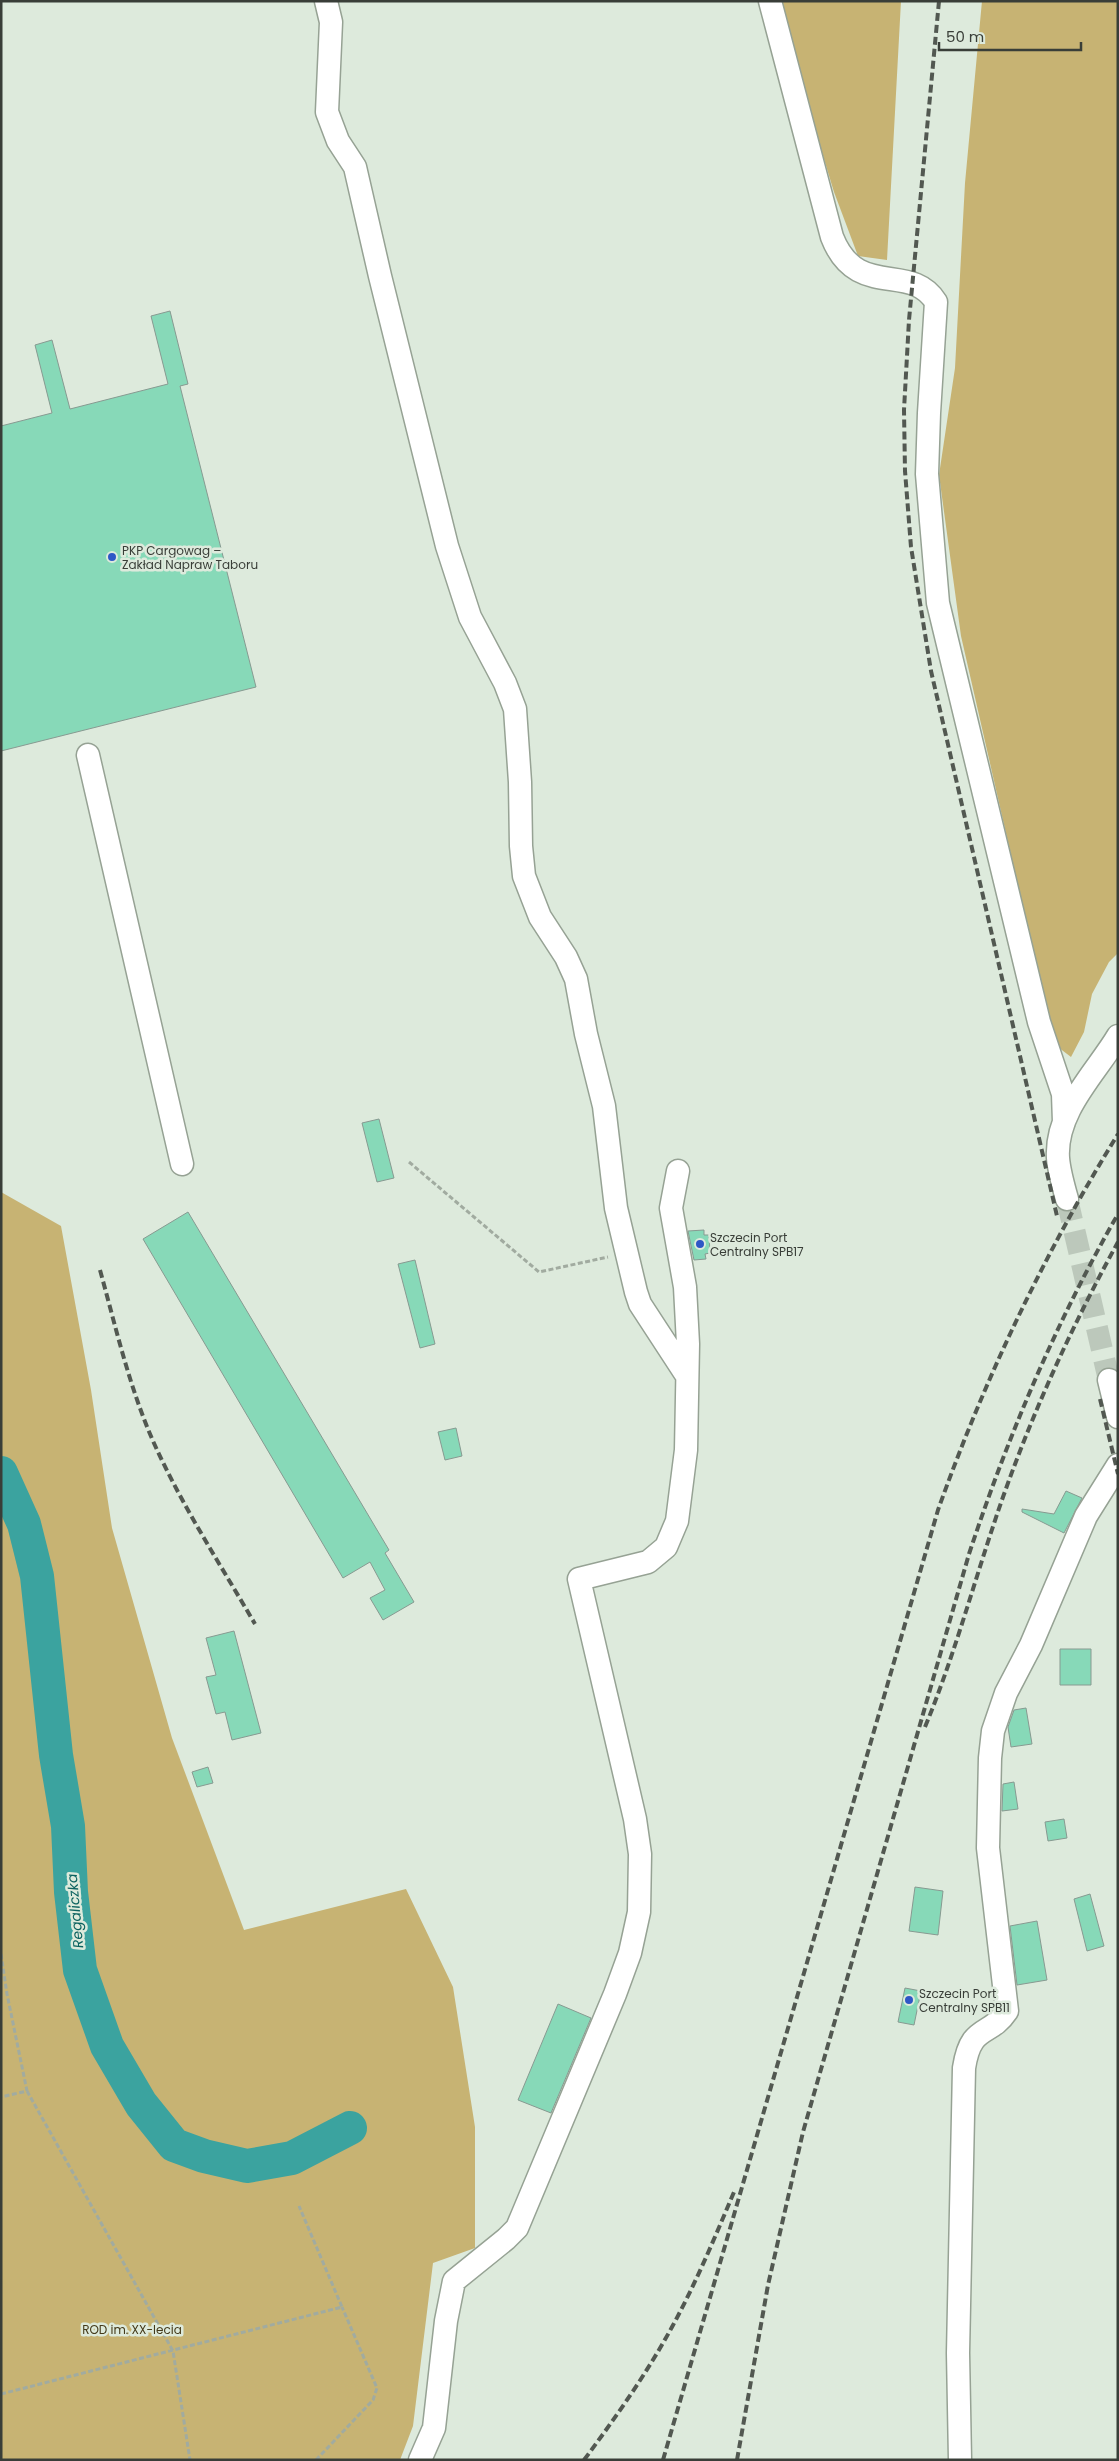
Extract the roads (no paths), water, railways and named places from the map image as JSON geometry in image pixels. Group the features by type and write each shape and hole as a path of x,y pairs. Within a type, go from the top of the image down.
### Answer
{"lane":[{"path":"326,1 331,22 327,112 338,141 355,167 387,305 459,586 476,632 505,683 515,709 523,870 528,891 540,917 566,957 576,979 586,1034 604,1106 616,1208 640,1304 666,1340 687,1376"},
{"path":"770,1 838,254 848,265 859,272 912,284 927,291 936,302 928,413 927,474 938,604 1038,1022 1063,1094 1064,1122"},
{"path":"88,755 182,1164"},
{"path":"1067,1199 1058,1157 1060,1133 1084,1086 1118,1036"},
{"path":"420,2460 434,2428 446,2321 454,2281 517,2228 615,1994 636,1932 641,1890 638,1837 580,1579 648,1562 661,1552 670,1539 677,1521 686,1450 687,1376 685,1287 672,1208 678,1171"},
{"path":"1109,1380 1118,1417"},
{"path":"960,2460 958,2353 964,2068 966,2053 976,2036 1003,2018 1007,2010 988,1848 990,1758 993,1731 1006,1693 1031,1645 1083,1522 1118,1465"}],"waterway":[{"name":"Regaliczka","path":"1,1473 24,1524 37,1576 56,1755 68,1826 71,1892 80,1970 107,2046 141,2104 174,2145 204,2156 247,2166 292,2158 350,2128"}],"tunnel":[{"path":"1067,1199 1109,1380"}],"railway":[{"path":"939,1 909,320 904,410 905,471 911,547 931,671 1057,1216"},
{"path":"663,2460 938,1510 976,1412 1018,1318 1065,1225 1118,1134"},
{"path":"737,2460 768,2285 803,2132 969,1554 1000,1466 1035,1380 1074,1296 1118,1214"},
{"path":"925,1727 956,1642 1015,1464 1041,1399 1070,1336 1118,1242"},
{"path":"100,1270 130,1378 153,1441 188,1511 255,1624"},
{"path":"1100,1399 1118,1474"},
{"path":"584,2460 631,2395 672,2327 697,2277 734,2192"}],"place":[{"name":"PKP Cargowag – Zakład Napraw Taboru","path":"112,557"},
{"name":"Szczecin Port Centralny SPB17","path":"700,1244"},
{"name":"Szczecin Port Centralny SPB11","path":"909,2000"}],"park label":[{"name":"ROD im. XX-lecia","path":"132,2329"}]}
